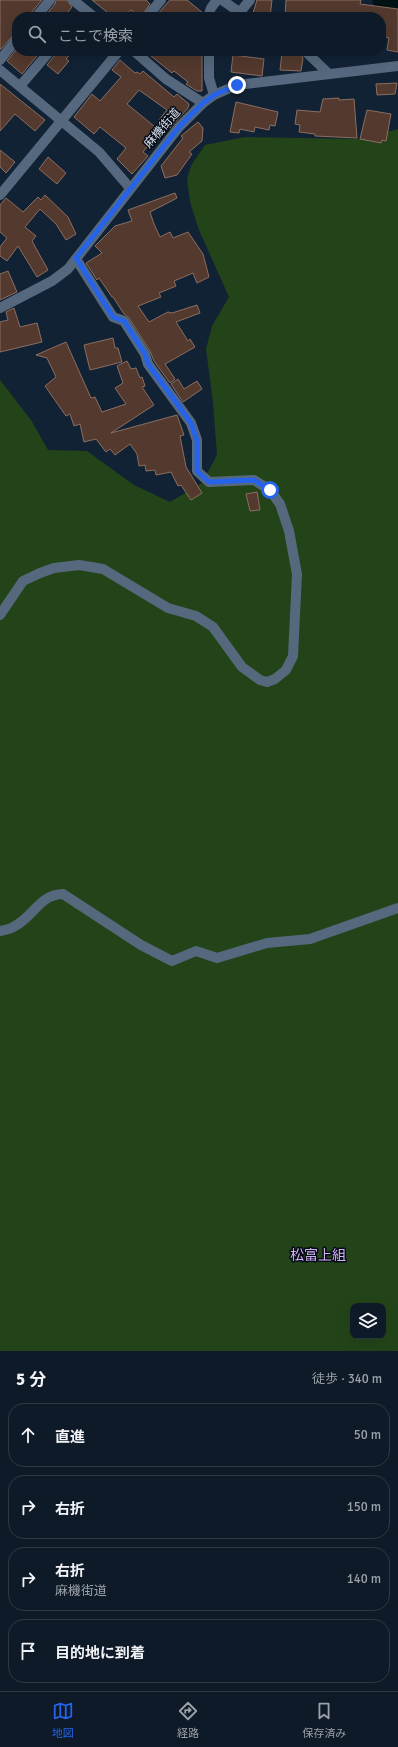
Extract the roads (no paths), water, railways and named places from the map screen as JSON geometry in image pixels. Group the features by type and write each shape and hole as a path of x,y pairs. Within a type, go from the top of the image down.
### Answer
{"street":[{"path":"40,12 50,0"},
{"path":"74,0 80,12"},
{"path":"151,12 161,0"},
{"path":"210,12 217,0"},
{"path":"222,0 239,12"},
{"path":"244,12 250,0"},
{"path":"0,60 12,45"},
{"path":"20,86 46,56"},
{"path":"0,195 4,183 62,120 115,56"},
{"path":"140,56 166,79 203,103"},
{"path":"208,56 209,78 214,95"},
{"path":"310,56 328,73"},
{"name":"麻機街道","path":"0,308 52,281 68,269 179,127 203,103 214,95 237,85 328,73 398,66"},
{"path":"0,70 99,152 130,188"},
{"path":"0,615 23,581 54,568 79,565 103,569 168,608 196,616 213,627 242,667 260,680 267,682 275,679 286,670 293,656 297,574 289,531 280,504 270,490 254,480 209,482 197,471 197,440 191,423 148,364 145,354 124,321 113,317 76,258"},
{"path":"0,931 16,926 42,902 54,894 64,894 141,945 172,961 196,951 217,958 267,943 310,939 398,908"}],"waterway":[{"path":"383,0 398,5"}],"district":[{"name":"松富上組","path":"318,1255"}]}
